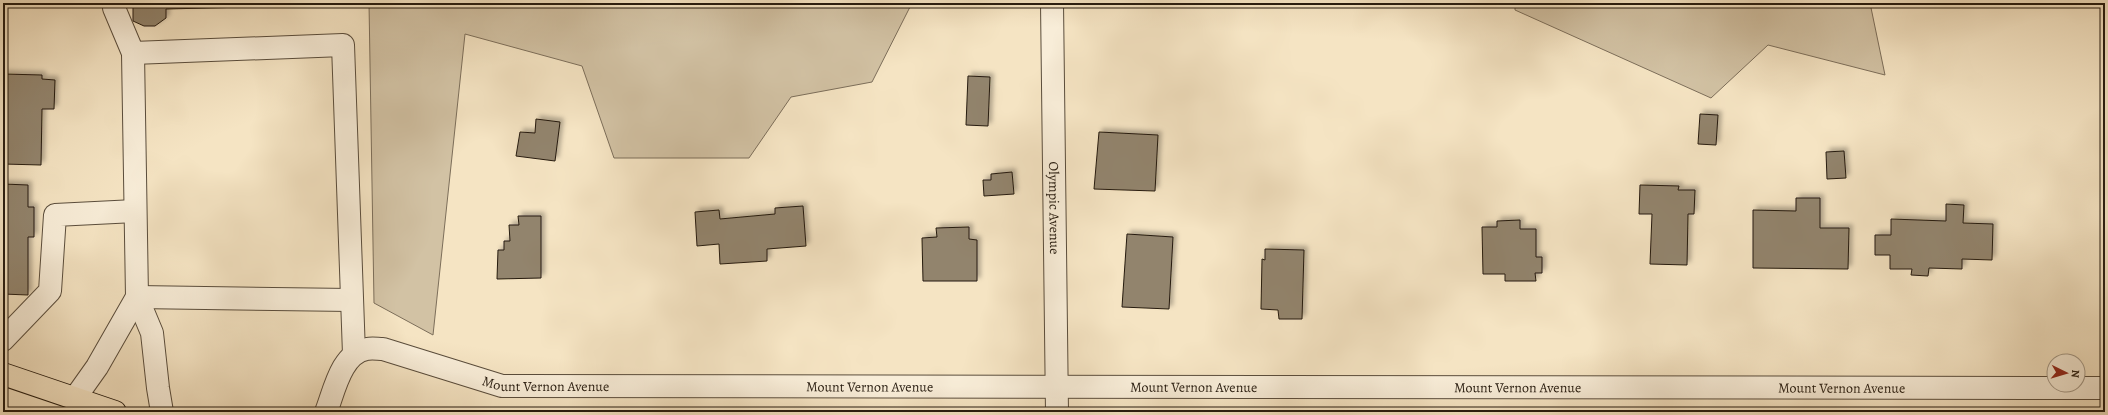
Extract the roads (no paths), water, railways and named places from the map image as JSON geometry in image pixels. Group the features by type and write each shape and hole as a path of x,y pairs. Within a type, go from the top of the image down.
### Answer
{"main road":[{"path":"3,374 115,412"}],"street":[{"path":"114,3 114,8 133,53 137,297 152,333 162,412"},
{"name":"Olympic Avenue","path":"1052,3 1057,412"},
{"path":"133,53 343,45 354,354 344,366 326,412"},
{"path":"3,340 50,291 55,215 135,211"},
{"path":"137,297 351,300"},
{"path":"75,398 97,367 137,297"},
{"name":"Mount Vernon Avenue","path":"354,354 367,349 383,349 502,386 2105,388"}]}
